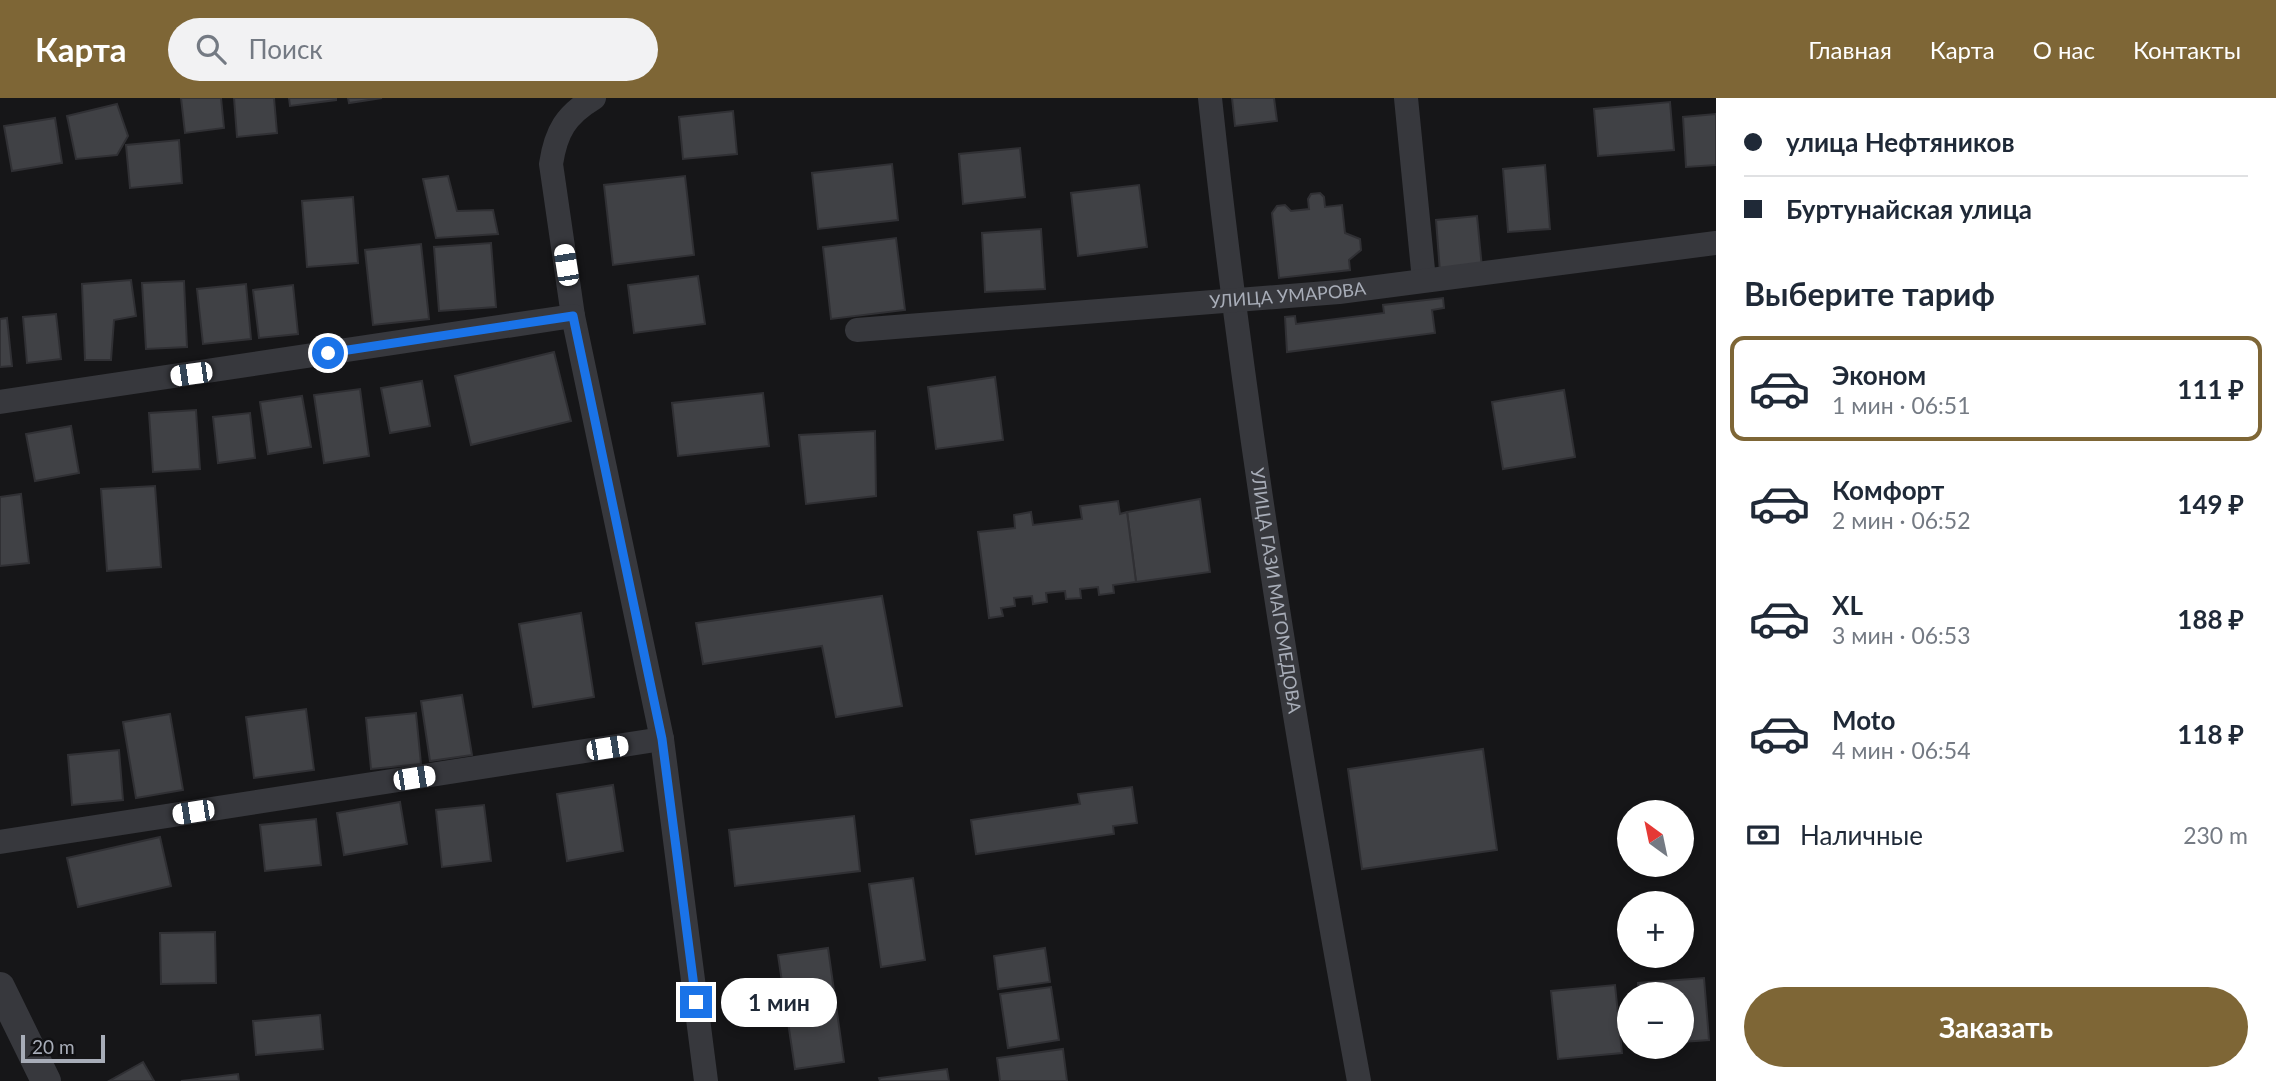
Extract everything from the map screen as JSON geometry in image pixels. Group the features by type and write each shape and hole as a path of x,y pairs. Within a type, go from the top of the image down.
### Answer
{"street":[{"path":"594,98 572,111 554,143 551,164 573,316 662,739 706,1081"},
{"name":"УЛИЦА ГАЗИ МАГОМЕДОВА","path":"1210,98 1231,302 1297,745 1359,1081"},
{"path":"1406,98 1424,280"},
{"name":"УЛИЦА УМАРОВА","path":"857,330 1231,302 1716,243"},
{"path":"0,402 573,316"},
{"path":"0,842 662,739"},
{"path":"0,987 46,1081"}],"building":[{"path":"181,98 221,98 224,128 185,133"},
{"path":"234,98 274,98 277,133 237,137"},
{"path":"289,98 336,98 336,100 290,106"},
{"path":"348,98 382,98 349,103"},
{"path":"1232,98 1274,98 1277,121 1235,126"},
{"path":"1670,102 1674,150 1598,156 1594,109"},
{"path":"117,104 128,136 117,155 76,159 67,116"},
{"path":"733,111 737,154 683,159 679,117"},
{"path":"1716,114 1716,165 1686,167 1683,117"},
{"path":"55,118 62,163 12,171 4,126"},
{"path":"179,140 182,183 130,188 126,145"},
{"path":"1020,148 1025,197 963,204 959,154"},
{"path":"892,164 898,220 818,229 812,173"},
{"path":"1545,165 1550,229 1508,232 1503,169"},
{"path":"448,176 457,211 493,210 498,234 436,238 423,179"},
{"path":"685,176 694,255 613,265 604,185"},
{"path":"1139,185 1147,247 1078,256 1071,193"},
{"path":"1320,193 1324,197 1325,207 1342,205 1345,233 1360,239 1361,250 1349,260 1350,270 1279,278 1272,213 1277,206 1285,205 1291,211 1309,209 1308,199 1311,194"},
{"path":"353,197 358,263 307,267 302,201"},
{"path":"1477,216 1482,268 1440,272 1436,220"},
{"path":"1041,229 1045,289 985,292 982,233"},
{"path":"896,238 905,310 831,319 823,247"},
{"path":"491,243 496,307 439,311 434,247"},
{"path":"421,244 429,319 373,325 365,250"},
{"path":"698,276 705,324 634,333 628,285"},
{"path":"131,280 136,316 114,320 111,360 85,360 82,284"},
{"path":"184,281 187,347 146,349 142,283"},
{"path":"246,284 251,339 203,344 197,289"},
{"path":"293,285 298,334 259,338 253,290"},
{"path":"1443,298 1444,308 1432,310 1435,333 1287,352 1285,317 1295,316 1296,324 1384,313 1383,305"},
{"path":"56,314 61,359 27,363 23,317"},
{"path":"7,318 12,366 0,367 0,319"},
{"path":"554,352 571,421 471,445 455,376"},
{"path":"995,377 1003,440 936,449 928,387"},
{"path":"422,381 430,426 390,433 381,388"},
{"path":"360,389 369,456 324,463 314,395"},
{"path":"1564,390 1575,457 1503,469 1492,402"},
{"path":"763,393 769,446 678,456 672,403"},
{"path":"302,396 311,447 268,454 260,402"},
{"path":"196,410 200,469 153,472 149,413"},
{"path":"250,413 255,458 218,463 213,417"},
{"path":"71,426 79,473 35,481 26,434"},
{"path":"875,431 876,496 806,504 799,435"},
{"path":"155,486 161,567 107,571 101,489"},
{"path":"21,494 29,563 0,566 0,497"},
{"path":"1200,499 1210,572 1136,582 1127,512"},
{"path":"1118,501 1120,514 1127,512 1136,582 1113,585 1114,593 1099,595 1098,587 1080,589 1081,598 1066,599 1065,591 1046,593 1047,602 1033,604 1032,596 1014,598 1015,606 1001,608 1003,616 989,618 978,532 1015,528 1014,515 1031,512 1033,525 1082,519 1080,506"},
{"path":"882,596 902,706 836,717 822,646 703,664 696,623"},
{"path":"581,613 594,697 533,707 519,624"},
{"path":"462,695 472,755 430,761 421,701"},
{"path":"306,709 314,770 254,778 246,717"},
{"path":"416,713 421,764 371,769 366,718"},
{"path":"170,714 183,790 136,798 123,722"},
{"path":"1483,749 1497,850 1362,869 1348,769"},
{"path":"119,750 123,800 72,805 68,755"},
{"path":"613,785 623,851 567,861 557,794"},
{"path":"1132,787 1137,823 1113,826 1114,834 976,854 971,820 1080,804 1078,794"},
{"path":"400,802 407,844 344,855 337,813"},
{"path":"484,805 491,861 442,867 436,810"},
{"path":"854,816 860,871 735,886 729,830"},
{"path":"316,819 321,865 265,871 260,825"},
{"path":"160,837 171,886 78,907 67,858"},
{"path":"913,878 925,960 881,967 869,884"},
{"path":"215,932 216,983 161,984 160,933"},
{"path":"828,948 844,1062 795,1069 778,955"},
{"path":"1045,948 1050,982 998,989 994,956"},
{"path":"1704,978 1709,1040 1694,1041 1694,982 1651,982"},
{"path":"1615,985 1617,1053 1558,1059 1551,991"},
{"path":"1051,987 1059,1040 1008,1048 1000,994"},
{"path":"320,1015 323,1049 256,1055 253,1021"},
{"path":"1063,1049 1067,1081 1000,1081 997,1058"},
{"path":"143,1062 154,1081 109,1081"},
{"path":"947,1069 949,1081 880,1081 879,1078"},
{"path":"238,1074 239,1081 181,1081"}],"route":[{"path":"328,353 573,316 662,739 696,1002"}]}
